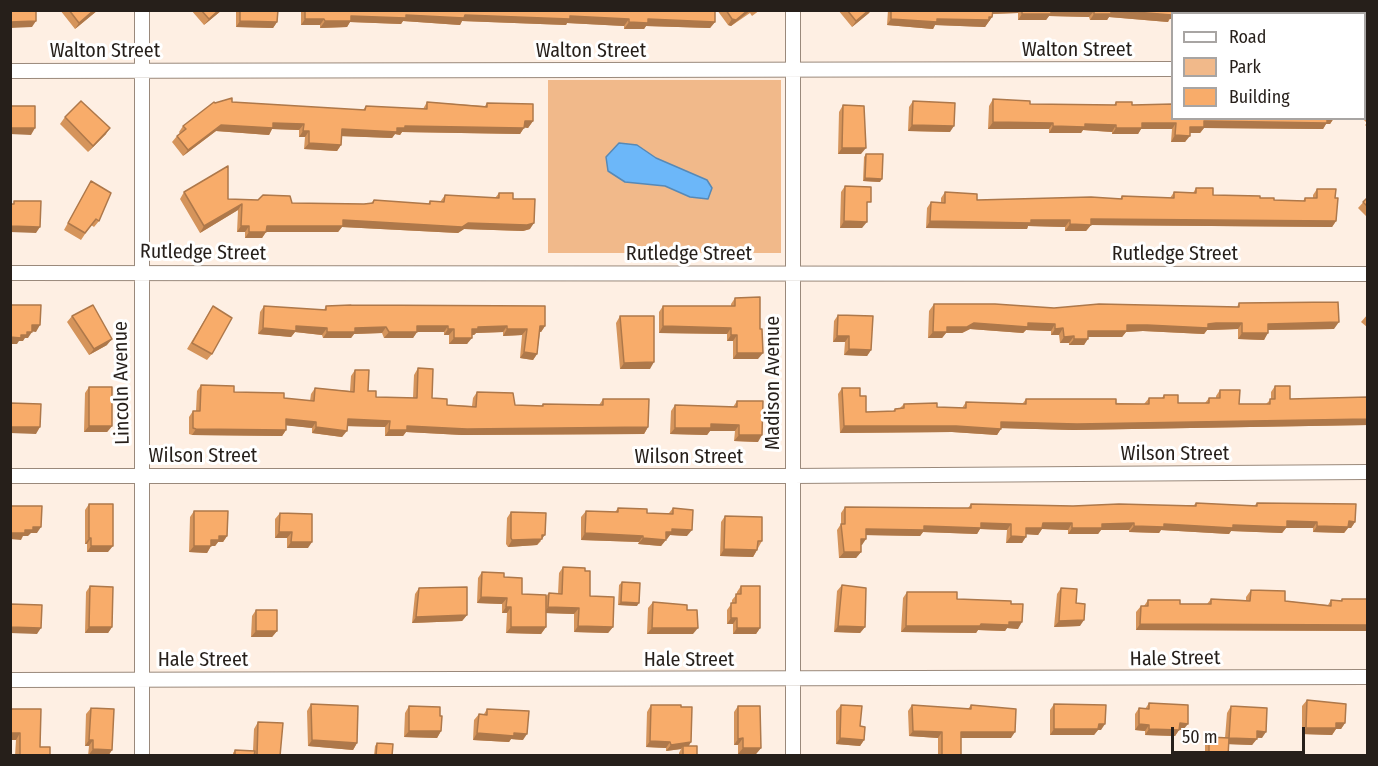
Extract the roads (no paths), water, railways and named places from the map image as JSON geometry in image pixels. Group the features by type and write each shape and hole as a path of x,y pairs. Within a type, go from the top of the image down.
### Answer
{"street":[{"name":"Lincoln Avenue","path":"142,10 140,272 142,756"},
{"name":"Madison Avenue","path":"793,10 793,756"},
{"name":"Walton Street","path":"10,71 1171,69"},
{"name":"Rutledge Street","path":"10,273 1368,274"},
{"name":"Wilson Street","path":"10,476 792,476 1368,472"},
{"name":"Hale Street","path":"10,680 1368,677"}],"water":[{"path":"619,143 637,145 656,158 707,180 712,188 708,199 690,197 665,186 625,182 608,171 606,157"}]}
